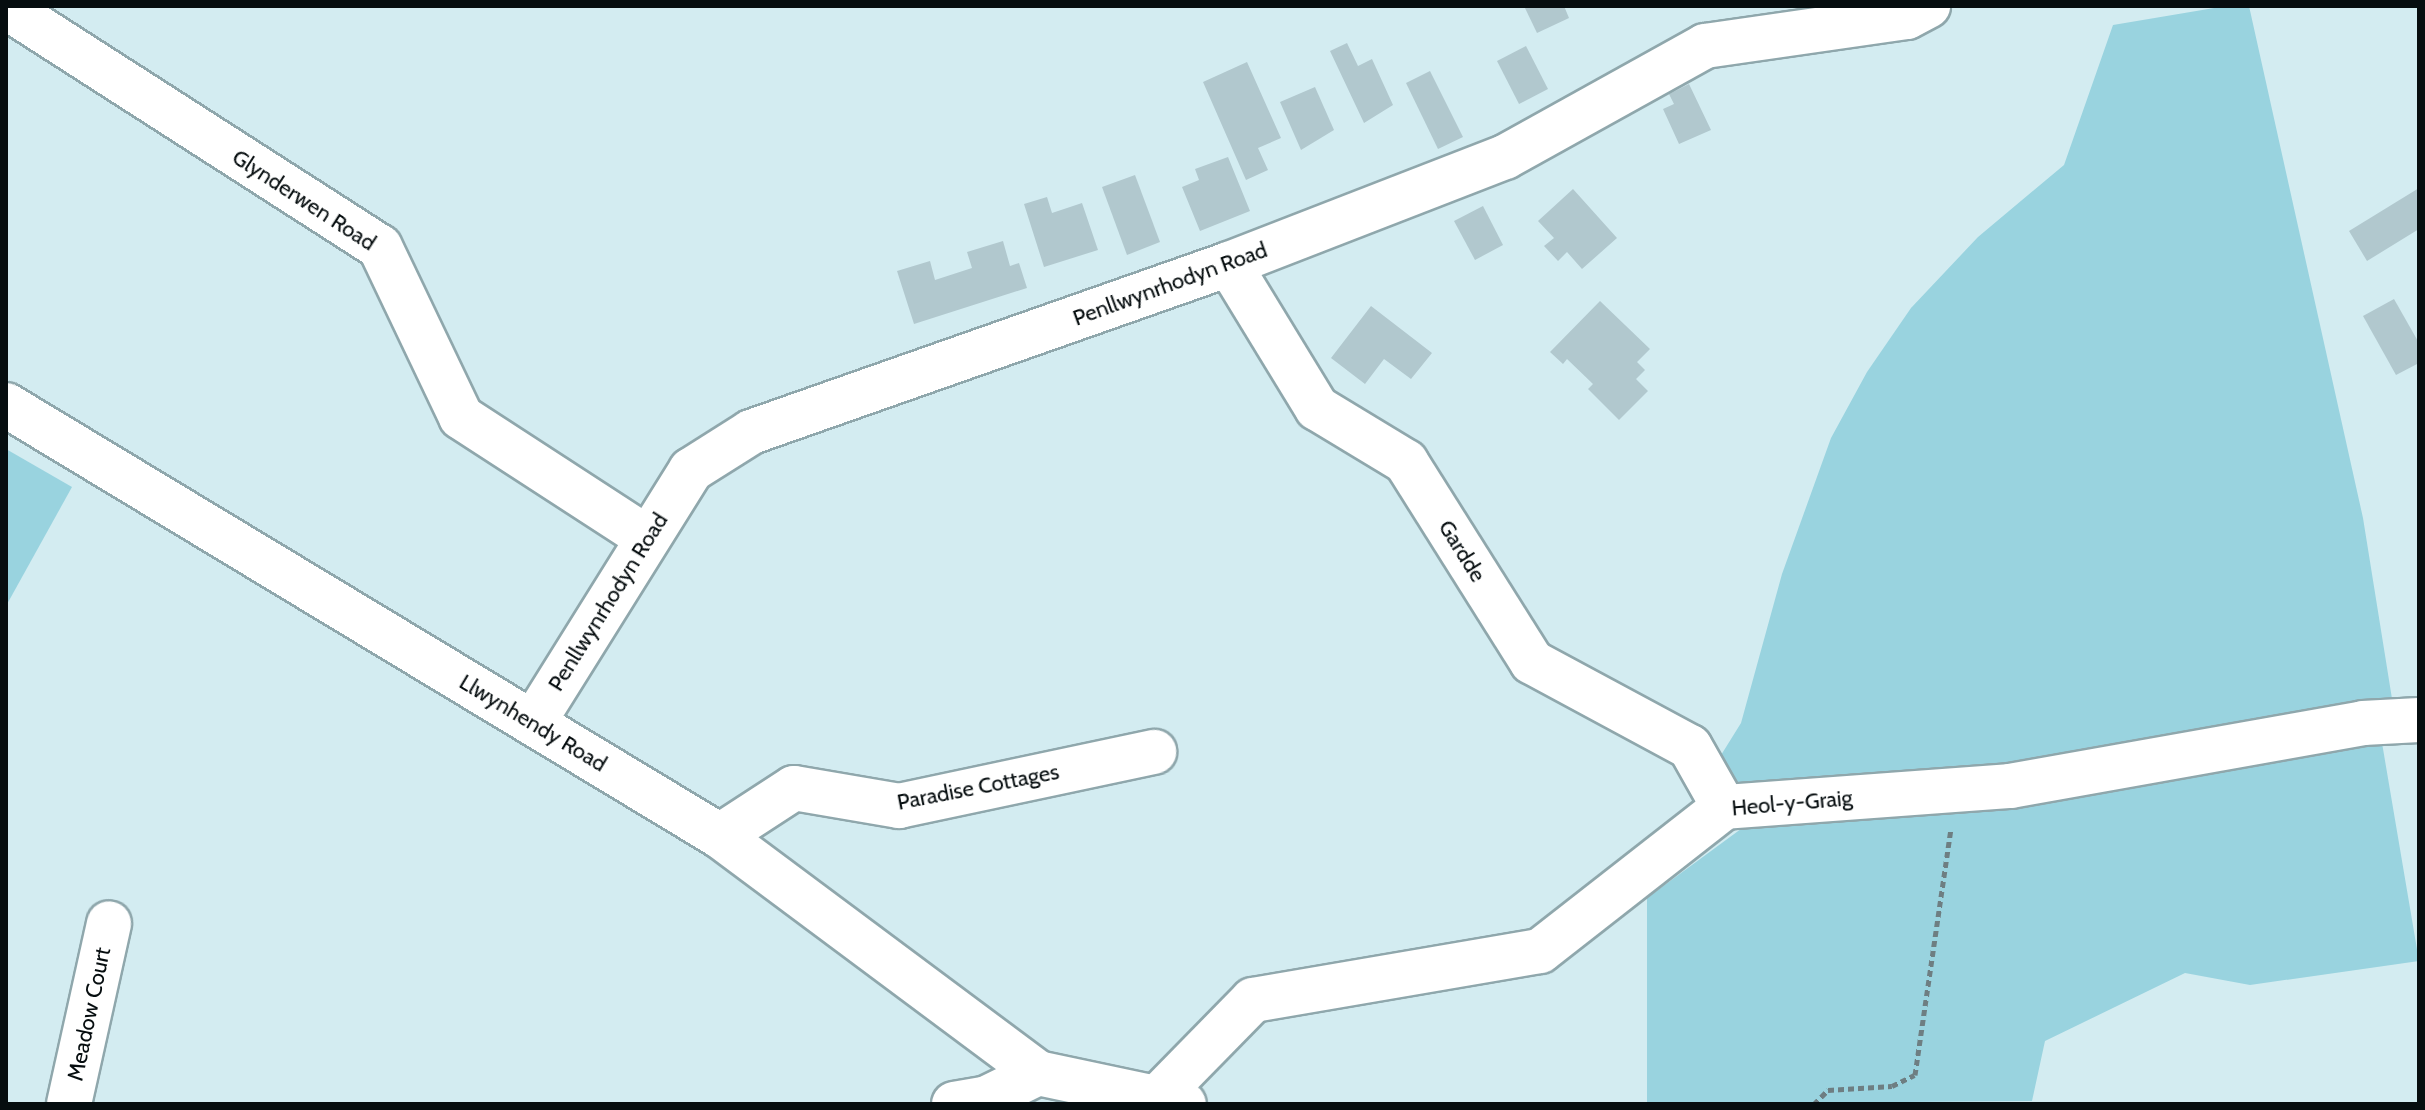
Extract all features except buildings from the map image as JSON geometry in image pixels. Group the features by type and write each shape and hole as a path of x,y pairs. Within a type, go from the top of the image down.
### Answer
{"street":[{"name":"Penllwynrhodyn Road","path":"533,723 691,470 751,432 1229,264 1505,157 1705,46 1907,17 1928,6"},
{"name":"Glynderwen Road","path":"6,7 380,247 461,417 647,538"},
{"name":"Gardde","path":"1229,264 1317,408 1406,462 1532,662 1690,747 1724,807"},
{"name":"Llwynhendy Road","path":"6,405 720,836 1038,1073"},
{"name":"Heol-y-Graig","path":"1170,1101 1253,1000 1540,951 1724,807 2011,797 2363,723 2419,720"},
{"name":"Paradise Cottages","path":"720,836 794,788 899,806 1154,752"},
{"name":"Meadow Court","path":"69,1104 109,923"},
{"path":"954,1104 987,1098 1038,1073 1170,1101"}],"path":[{"path":"1814,1104 1828,1090 1892,1086 1915,1075 1953,817"}],"shaded area":[{"path":"2226,6 2249,6 2363,518 2393,705 2005,769 1731,791 1713,768 1741,723 1782,574 1831,438 1867,372 1911,308 1978,237 2064,165 2113,25"},
{"path":"6,449 72,487 6,606"},
{"path":"2381,737 2419,961 2250,985 2185,973 2045,1041 2032,1101 1647,1104 1647,898 1745,826"}]}
